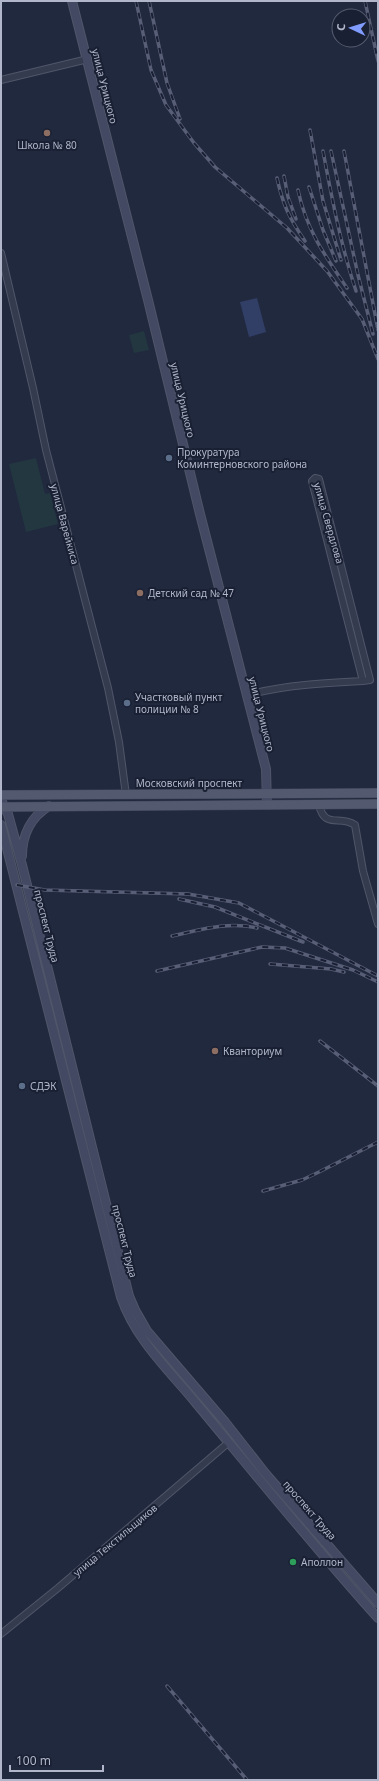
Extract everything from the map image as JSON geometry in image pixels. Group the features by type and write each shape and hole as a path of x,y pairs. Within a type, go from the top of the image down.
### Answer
{"main road":[{"name":"улица Урицкого","path":"72,1 88,59 198,507 266,769 267,805"},
{"name":"Московский проспект","path":"1,795 378,793"},
{"path":"2,804 50,806 378,804"},
{"name":"проспект Труда","path":"2,804 8,814 22,865 106,1222 122,1297 127,1313 144,1341 196,1402 228,1443 378,1616"},
{"path":"22,865 22,847 30,824 42,811 50,806"},
{"name":"проспект Труда","path":"1,825 106,1222 134,1310 147,1331 236,1436 265,1473 378,1603"},
{"path":"228,1443 236,1436"}],"street":[{"path":"1,80 88,59"},
{"name":"улица Варейкиса","path":"1,253 34,388 46,450 108,688 119,742 126,795"},
{"name":"улица Свердлова","path":"315,478 319,479 370,680 363,681 312,481 315,478"},
{"path":"247,695 271,689 308,684 363,681"},
{"path":"319,805 324,817 330,820 349,821 356,825 363,871 378,924"},
{"name":"улица Текстильщиков","path":"1,1634 93,1559 228,1443"}],"shaded area":[{"path":"144,331 149,350 134,353 129,335"},
{"path":"36,458 45,494 50,493 58,524 26,532 9,464"}],"water":[{"path":"257,298 266,332 249,337 240,302"}],"railway":[{"path":"136,1 151,70 166,105 194,143 215,167 287,228 327,271 362,319 378,359"},
{"path":"149,1 167,83 180,119"},
{"path":"365,1 378,61"},
{"path":"310,130 323,201 341,260"},
{"path":"323,151 341,240 356,291"},
{"path":"331,151 358,275 373,334"},
{"path":"344,151 378,330"},
{"path":"284,176 288,197 296,219"},
{"path":"277,178 287,211 305,241"},
{"path":"309,187 323,230 336,261"},
{"path":"298,190 311,230 317,242 347,288"},
{"path":"17,885 45,890 188,894 239,903 378,976"},
{"path":"179,899 215,907 303,942"},
{"path":"172,936 214,927 235,925 257,928"},
{"path":"157,971 262,947 285,948 353,970 378,982"},
{"path":"270,964 331,969 344,972"},
{"path":"320,1041 378,1086"},
{"path":"263,1191 302,1180 378,1142"},
{"path":"167,1686 247,1780"}],"place":[{"name":"Школа № 80","path":"47,133"},
{"name":"Прокуратура Коминтерновского района","path":"169,458"},
{"name":"Детский сад № 47","path":"140,593"},
{"name":"Участковый пункт полиции № 8","path":"127,703"},
{"name":"Кванториум","path":"215,1051"},
{"name":"СДЭК","path":"22,1086"},
{"name":"Аполлон","path":"293,1562"}]}
